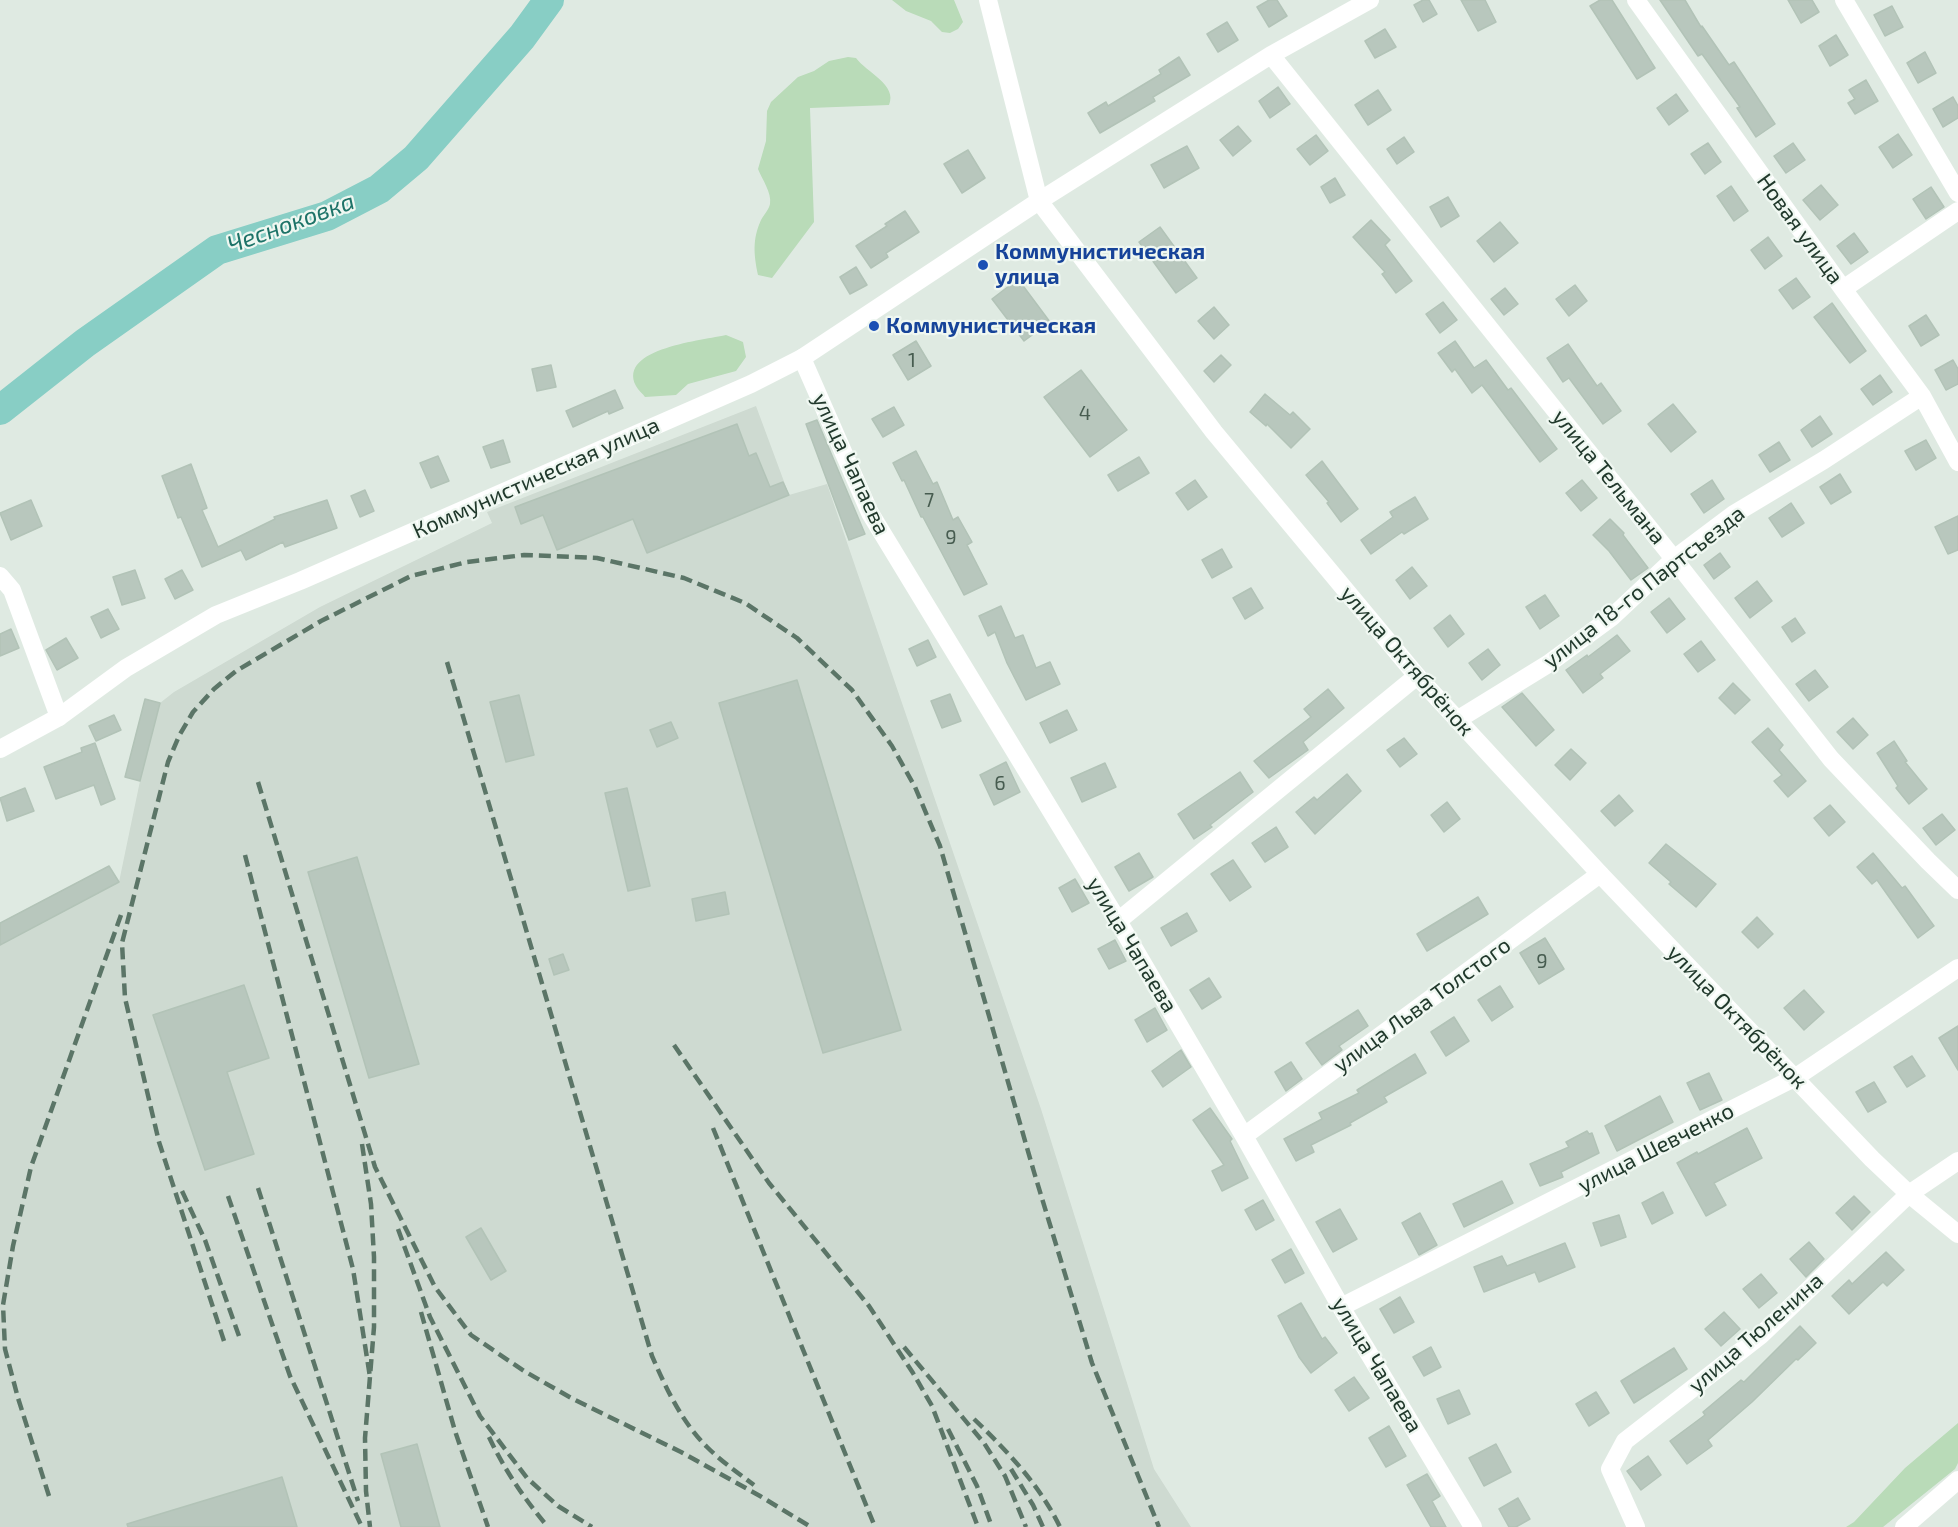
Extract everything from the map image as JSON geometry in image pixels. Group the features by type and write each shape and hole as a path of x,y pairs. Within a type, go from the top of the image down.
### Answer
{"street":[{"name":"улица Октябрёнок","path":"988,0 1039,201 1214,432 1417,676 1457,720 1600,874 1872,1159 1909,1194 1958,1234"},
{"name":"Коммунистическая улица","path":"0,749 59,717 126,668 216,615 300,581 751,384 802,358 1039,201 1271,55 1370,0"},
{"name":"Новая улица","path":"1636,0 1922,396 1958,462"},
{"path":"1844,0 1958,192"},
{"name":"улица Тельмана","path":"1271,55 1674,558 1831,759 1958,890"},
{"path":"1843,289 1958,211"},
{"name":"улица Чапаева","path":"802,358 870,513 1118,921 1341,1307 1473,1527"},
{"name":"улица 18-го Партсъезда","path":"1457,720 1548,664 1612,617 1674,558 1734,514 1824,460 1922,396"},
{"path":"0,576 12,590 59,717"},
{"path":"1118,921 1417,676"},
{"name":"улица Льва Толстого","path":"1244,1136 1600,874"},
{"name":"улица Шевченко","path":"1341,1307 1796,1077 1958,968"},
{"name":"улица Тюленина","path":"1636,1527 1610,1469 1625,1441 1760,1336 1909,1194 1958,1161"},
{"path":"1904,1527 1958,1480"}],"shaded area":[{"path":"756,406 789,495 827,484 1041,1109 1154,1469 1191,1527 0,1527 0,945 119,882 140,781 160,703 174,692 320,607 492,523 487,512"}],"green space":[{"path":"892,0 954,0 963,22 958,29 950,33 942,32 931,21 906,11"},
{"path":"848,57 856,58 880,79 889,91 891,98 889,105 810,108 814,222 772,278 758,275 755,254 756,234 770,204 768,191 758,169 766,141 767,111 771,102 798,77 814,71 829,61"},
{"path":"726,335 743,342 746,357 736,371 688,384 676,395 645,397 636,386 634,373 639,363 651,354 683,343"},
{"path":"1958,1423 1958,1463 1955,1469 1883,1527 1846,1527 1854,1522 1905,1468"}],"building":[{"path":"1269,0 1277,0 1287,16 1269,27 1257,7"},
{"path":"1423,0 1429,0 1437,14 1423,22 1414,5"},
{"path":"1461,0 1485,0 1496,22 1478,31"},
{"path":"1600,0 1612,0 1655,68 1637,79 1590,6"},
{"path":"1660,0 1685,0 1701,27 1729,65 1734,62 1775,124 1756,137 1737,108 1740,107 1702,54 1698,56"},
{"path":"1788,0 1812,0 1819,12 1801,23"},
{"path":"1892,6 1903,27 1885,36 1874,15"},
{"path":"1227,22 1238,40 1218,52 1207,34"},
{"path":"1385,29 1396,47 1375,58 1365,41"},
{"path":"1836,35 1848,55 1830,66 1819,46"},
{"path":"1925,52 1936,73 1918,83 1907,63"},
{"path":"1179,57 1190,75 1153,97 1155,101 1100,133 1088,113 1106,102 1108,106 1161,74 1159,70"},
{"path":"1866,80 1878,101 1855,114 1848,103 1855,99 1849,90"},
{"path":"1278,87 1290,104 1270,118 1259,101"},
{"path":"1378,90 1391,110 1368,125 1355,105"},
{"path":"1676,94 1688,111 1669,125 1657,108"},
{"path":"1953,97 1958,106 1958,118 1943,127 1933,109"},
{"path":"1238,126 1251,141 1233,156 1220,140"},
{"path":"1898,134 1912,155 1893,168 1879,147"},
{"path":"1316,135 1328,151 1310,165 1297,149"},
{"path":"1404,137 1414,152 1397,164 1387,149"},
{"path":"1708,143 1721,162 1705,174 1691,154"},
{"path":"1793,143 1805,160 1786,173 1774,156"},
{"path":"1187,146 1199,168 1164,188 1151,165"},
{"path":"968,150 985,178 962,193 944,164"},
{"path":"1335,178 1345,195 1330,203 1321,187"},
{"path":"1821,185 1838,205 1820,220 1803,200"},
{"path":"1731,186 1748,211 1734,221 1717,196"},
{"path":"1931,187 1944,207 1926,219 1913,199"},
{"path":"1448,197 1459,216 1441,227 1430,207"},
{"path":"905,211 919,232 886,253 888,257 871,268 856,246"},
{"path":"1371,220 1390,240 1385,245 1412,281 1396,293 1382,274 1385,272 1353,237"},
{"path":"1500,222 1518,243 1494,262 1477,241"},
{"path":"1160,227 1197,278 1176,293 1139,242"},
{"path":"1854,233 1868,252 1851,264 1837,246"},
{"path":"1768,237 1782,256 1765,269 1751,250"},
{"path":"856,267 867,285 850,294 840,277"},
{"path":"1796,278 1810,297 1793,309 1779,290"},
{"path":"1018,279 1050,322 1024,341 992,299"},
{"path":"1575,285 1587,301 1569,316 1556,299"},
{"path":"1505,288 1518,304 1504,315 1491,299"},
{"path":"1443,302 1457,320 1440,333 1426,314"},
{"path":"1832,303 1866,351 1850,363 1814,317"},
{"path":"1214,307 1229,325 1214,339 1198,321"},
{"path":"1926,315 1939,335 1921,346 1909,326"},
{"path":"916,341 931,366 908,380 893,355"},
{"path":"1455,341 1474,368 1486,360 1508,390 1511,388 1557,449 1540,462 1482,385 1472,393 1455,369 1452,372 1438,353"},
{"path":"1568,344 1597,386 1601,383 1621,411 1603,424 1569,378 1563,382 1547,358"},
{"path":"1221,355 1231,365 1214,382 1204,371"},
{"path":"1953,360 1958,369 1958,384 1946,390 1935,370"},
{"path":"551,365 556,387 537,391 532,369"},
{"path":"1081,370 1127,430 1090,457 1044,397"},
{"path":"1880,375 1892,392 1873,405 1861,389"},
{"path":"615,390 623,408 609,414 608,411 573,427 566,411"},
{"path":"1265,394 1290,415 1293,412 1310,429 1291,448 1267,424 1266,426 1250,412"},
{"path":"1673,404 1696,432 1671,452 1648,424"},
{"path":"894,407 904,425 883,437 872,419"},
{"path":"1820,416 1832,434 1812,447 1801,430"},
{"path":"817,420 865,534 849,540 806,424"},
{"path":"737,424 749,456 756,453 770,487 783,482 789,495 647,553 633,519 557,550 543,515 521,524 515,507"},
{"path":"503,440 510,462 491,468 483,447"},
{"path":"1926,440 1936,458 1916,470 1905,451"},
{"path":"1779,442 1790,460 1770,472 1759,455"},
{"path":"916,451 933,484 937,482 953,520 958,517 972,542 967,545 987,584 964,595 893,463"},
{"path":"438,456 449,481 431,488 420,463"},
{"path":"1139,457 1149,473 1118,491 1108,475"},
{"path":"1322,461 1358,509 1341,522 1327,503 1329,502 1306,475"},
{"path":"191,464 207,508 202,510 218,547 275,519 274,517 327,500 337,528 285,547 283,542 246,560 241,550 202,567 181,517 178,518 162,476"},
{"path":"1840,474 1851,492 1831,504 1820,487"},
{"path":"1195,480 1207,497 1188,510 1176,493"},
{"path":"1582,480 1597,498 1581,511 1566,493"},
{"path":"1712,480 1724,499 1704,513 1691,494"},
{"path":"365,490 374,511 360,517 351,496"},
{"path":"1415,497 1428,519 1404,534 1402,532 1371,554 1361,540 1393,517 1390,512"},
{"path":"31,500 42,526 11,540 0,513"},
{"path":"1791,503 1804,523 1782,537 1769,518"},
{"path":"1958,516 1958,550 1948,554 1935,527"},
{"path":"1610,519 1624,533 1623,535 1648,568 1631,580 1609,551 1593,535"},
{"path":"1222,549 1232,567 1212,578 1202,560"},
{"path":"1720,553 1730,567 1714,579 1704,565"},
{"path":"1412,567 1427,586 1410,599 1396,580"},
{"path":"135,570 145,598 122,605 113,577"},
{"path":"182,570 193,590 175,599 165,579"},
{"path":"1757,581 1772,601 1750,618 1735,598"},
{"path":"1251,588 1263,608 1245,619 1233,598"},
{"path":"1545,595 1559,616 1540,629 1526,607"},
{"path":"1669,598 1685,619 1667,633 1651,612"},
{"path":"1001,606 1015,638 1023,635 1036,668 1050,662 1060,684 1026,700 1007,663 995,632 988,636 979,616"},
{"path":"108,609 119,629 101,638 91,617"},
{"path":"1450,615 1464,634 1448,647 1434,628"},
{"path":"1795,618 1805,633 1792,642 1782,627"},
{"path":"11,629 19,648 0,656 0,634"},
{"path":"1617,635 1630,651 1600,674 1603,678 1583,693 1566,670"},
{"path":"66,638 78,658 57,670 46,650"},
{"path":"928,640 936,657 917,666 909,649"},
{"path":"1701,641 1715,660 1698,672 1684,654"},
{"path":"1488,649 1500,665 1482,680 1469,663"},
{"path":"1815,670 1828,687 1809,701 1796,684"},
{"path":"797,680 901,1030 823,1053 719,703"},
{"path":"1733,683 1750,700 1735,714 1719,698"},
{"path":"1328,689 1344,708 1303,742 1308,750 1269,778 1254,761 1311,717 1304,709"},
{"path":"1522,693 1554,730 1536,746 1502,707"},
{"path":"950,694 961,721 942,728 931,701"},
{"path":"519,695 534,755 506,762 490,702"},
{"path":"145,699 160,703 140,781 125,777"},
{"path":"1067,710 1077,730 1050,743 1040,723"},
{"path":"114,715 121,730 96,741 89,726"},
{"path":"1853,718 1868,735 1853,749 1837,732"},
{"path":"671,722 678,738 657,747 650,730"},
{"path":"1768,728 1783,745 1779,750 1806,781 1788,797 1774,781 1782,775 1752,742"},
{"path":"1404,738 1417,754 1400,767 1387,750"},
{"path":"1894,741 1907,761 1905,762 1927,789 1909,804 1896,788 1898,786 1877,753"},
{"path":"95,743 115,799 101,805 94,785 56,799 44,767 82,752 81,748"},
{"path":"1571,749 1586,763 1570,780 1555,765"},
{"path":"1006,762 1020,792 994,805 980,775"},
{"path":"1105,763 1116,787 1082,802 1071,778"},
{"path":"1240,772 1253,792 1210,825 1212,827 1194,839 1178,814"},
{"path":"1347,774 1361,791 1315,834 1296,812 1314,797 1317,800"},
{"path":"25,788 34,811 7,821 0,798"},
{"path":"627,788 650,886 628,891 605,793"},
{"path":"1619,795 1633,811 1615,826 1601,811"},
{"path":"1447,802 1460,819 1444,832 1431,815"},
{"path":"1830,805 1845,822 1829,836 1814,818"},
{"path":"1942,814 1955,830 1936,845 1923,828"},
{"path":"1276,827 1288,847 1265,862 1252,843"},
{"path":"1666,844 1716,884 1696,907 1649,863"},
{"path":"1139,853 1153,877 1129,891 1115,867"},
{"path":"1873,853 1902,888 1905,886 1934,926 1918,938 1877,880 1872,884 1857,867"},
{"path":"357,857 419,1064 369,1078 308,872"},
{"path":"1233,860 1251,887 1230,901 1211,874"},
{"path":"109,866 119,882 0,945 0,923"},
{"path":"1075,879 1089,903 1072,912 1059,888"},
{"path":"725,892 729,914 696,921 692,899"},
{"path":"1478,897 1488,914 1427,951 1417,934"},
{"path":"1187,913 1197,931 1171,946 1161,928"},
{"path":"1757,917 1773,934 1758,948 1742,932"},
{"path":"1545,938 1564,969 1539,984 1520,953"},
{"path":"1115,940 1126,961 1109,969 1098,949"},
{"path":"563,954 569,970 554,975 549,959"},
{"path":"1209,978 1221,997 1202,1009 1190,990"},
{"path":"244,985 269,1058 227,1072 254,1154 205,1170 153,1015"},
{"path":"1500,986 1513,1007 1492,1021 1478,1000"},
{"path":"1804,990 1824,1012 1804,1030 1784,1008"},
{"path":"1155,1008 1167,1030 1147,1042 1135,1020"},
{"path":"1358,1010 1368,1026 1339,1046 1342,1050 1322,1065 1306,1043"},
{"path":"1454,1017 1469,1041 1446,1056 1431,1032"},
{"path":"1958,1026 1958,1070 1939,1038"},
{"path":"1181,1050 1191,1067 1163,1087 1152,1071"},
{"path":"1415,1054 1426,1073 1384,1097 1387,1102 1350,1123 1351,1125 1311,1145 1314,1152 1296,1161 1284,1139 1322,1119 1319,1113 1359,1093 1357,1090"},
{"path":"1912,1056 1925,1076 1907,1087 1894,1067"},
{"path":"1291,1062 1302,1079 1286,1091 1275,1072"},
{"path":"1709,1073 1722,1100 1700,1110 1687,1083"},
{"path":"1874,1082 1886,1102 1868,1112 1856,1092"},
{"path":"1660,1096 1673,1122 1617,1151 1605,1126"},
{"path":"1210,1108 1232,1139 1230,1141 1248,1178 1222,1191 1212,1171 1224,1165 1193,1120"},
{"path":"1747,1128 1762,1158 1714,1183 1726,1205 1706,1216 1677,1163"},
{"path":"1587,1131 1589,1134 1592,1133 1599,1153 1561,1172 1563,1177 1540,1186 1530,1164 1569,1147 1566,1142"},
{"path":"1502,1181 1513,1203 1464,1227 1453,1204"},
{"path":"1663,1192 1673,1213 1652,1224 1642,1203"},
{"path":"1854,1196 1870,1212 1852,1230 1836,1213"},
{"path":"1263,1200 1274,1220 1256,1230 1245,1210"},
{"path":"1340,1209 1357,1239 1333,1252 1316,1222"},
{"path":"1420,1213 1437,1245 1419,1255 1402,1223"},
{"path":"1619,1215 1626,1237 1601,1246 1593,1223"},
{"path":"481,1228 506,1271 491,1280 466,1237"},
{"path":"1809,1242 1824,1259 1806,1277 1790,1259"},
{"path":"1565,1243 1575,1267 1539,1282 1535,1272 1484,1292 1474,1267 1502,1256 1507,1266"},
{"path":"1291,1249 1304,1273 1285,1283 1272,1260"},
{"path":"1886,1252 1904,1270 1887,1286 1883,1282 1849,1314 1832,1296 1849,1280 1852,1284"},
{"path":"1761,1274 1777,1293 1759,1308 1743,1289"},
{"path":"1400,1297 1414,1322 1394,1333 1380,1309"},
{"path":"1301,1303 1322,1339 1325,1337 1337,1353 1311,1373 1299,1357 1278,1316"},
{"path":"1724,1312 1740,1329 1721,1346 1705,1329"},
{"path":"1800,1326 1816,1343 1708,1440 1712,1446 1687,1464 1670,1441 1705,1415 1703,1412 1741,1380 1744,1382"},
{"path":"1431,1347 1441,1367 1424,1376 1413,1357"},
{"path":"1674,1348 1687,1369 1634,1403 1621,1381"},
{"path":"1354,1377 1369,1398 1349,1411 1335,1390"},
{"path":"1459,1390 1470,1414 1448,1424 1437,1399"},
{"path":"1596,1392 1609,1413 1589,1426 1576,1404"},
{"path":"1389,1426 1406,1456 1386,1467 1369,1438"},
{"path":"417,1444 440,1527 401,1527 381,1454"},
{"path":"1496,1444 1511,1472 1484,1486 1469,1458"},
{"path":"1648,1456 1661,1475 1641,1490 1627,1471"},
{"path":"1427,1474 1440,1496 1432,1501 1446,1527 1431,1527 1407,1485"},
{"path":"282,1477 297,1527 128,1527 127,1524"},
{"path":"1518,1498 1530,1519 1516,1527 1509,1527 1499,1509"}],"waterway":[{"name":"Чесноковка","path":"0,410 85,343 217,250 327,216 379,189 416,158 522,37 549,0"}],"railway":[{"path":"224,1341 159,1142 125,998 122,943 168,762 179,736 193,712 214,689 236,671 321,621 411,576 467,562 524,555 597,558 684,578 745,603 797,638 852,690 892,746 915,787 940,846 1092,1363 1159,1527"},
{"path":"447,662 652,1356 675,1404 689,1426 718,1457 754,1485"},
{"path":"258,782 375,1167 435,1287 471,1335 524,1371 573,1399 681,1452 811,1527"},
{"path":"245,855 353,1269 370,1377"},
{"path":"49,1496 5,1349 3,1305 13,1246 31,1167 121,915"},
{"path":"674,1045 769,1183 869,1306 913,1373 932,1406 978,1527"},
{"path":"713,1128 875,1527"},
{"path":"362,1144 371,1204 374,1257 374,1327 365,1438 366,1491 370,1527"},
{"path":"258,1188 358,1501"},
{"path":"182,1191 205,1240 239,1336"},
{"path":"228,1196 290,1376 362,1527"},
{"path":"398,1229 430,1317 480,1416 527,1478 558,1506 592,1527"},
{"path":"421,1312 455,1431 488,1527"},
{"path":"904,1347 984,1443 1005,1476 1026,1527"},
{"path":"974,1419 1022,1469 1052,1511 1060,1527"},
{"path":"948,1429 977,1486 992,1527"},
{"path":"489,1437 516,1484 548,1527"},
{"path":"1011,1469 1033,1505 1043,1527"}],"place":[{"name":"Коммунистическая улица","path":"983,265"},
{"name":"Коммунистическая","path":"874,326"}]}
